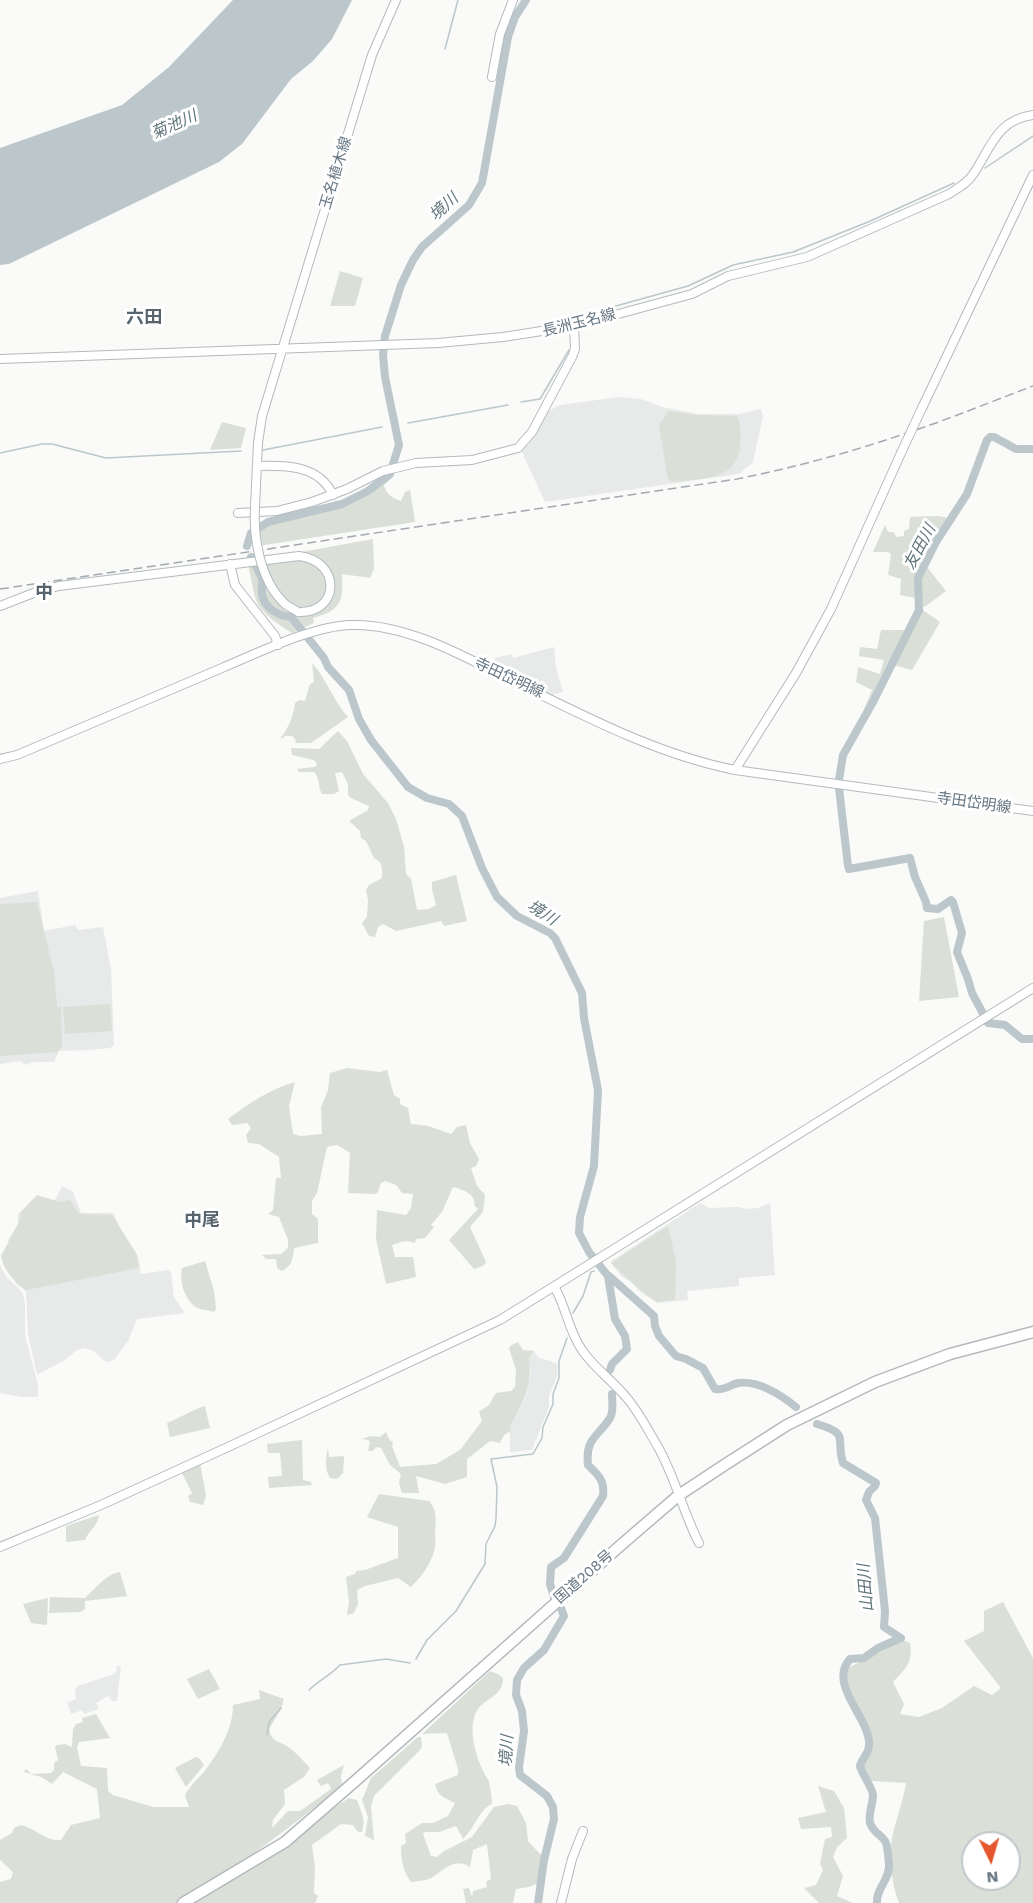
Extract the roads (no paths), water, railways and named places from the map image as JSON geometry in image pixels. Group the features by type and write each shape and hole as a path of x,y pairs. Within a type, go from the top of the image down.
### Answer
{"highway":[{"name":"国道208号","path":"183,1903 285,1842 679,1495 787,1425 842,1396 919,1364 1033,1332"}],"street":[{"name":"玉名植木線","path":"282,349 372,55 396,0"},
{"path":"492,77 500,34 513,0"},
{"name":"長洲玉名線","path":"0,359 432,343 503,338 574,326 692,294 728,276 807,257 938,199 964,185 974,173 996,135 1011,122 1033,115"},
{"path":"735,770 796,673 831,609 901,453 1033,175"},
{"path":"238,513 277,511 312,502 333,495 383,471 416,463 472,460 518,448 532,432 572,357 575,349 574,326"},
{"path":"0,606 59,586 251,561 299,556 315,560 328,573 331,584 325,602 314,610 298,612 283,602 267,577 261,558 254,526 257,454 262,416 282,349"},
{"path":"257,466 305,470 319,476 328,484 333,495"},
{"path":"230,564 235,585 275,636 278,645"},
{"name":"寺田岱明線","path":"0,759 17,755 310,633 327,627 369,626 418,637 687,759 735,770 1033,811"},
{"path":"0,1547 112,1500 500,1320 555,1288 1033,988"},
{"path":"555,1288 581,1349 638,1411 660,1449 699,1543"},
{"path":"561,1903 572,1859 583,1830"}],"water":[{"name":"菊池川","path":"233,0 352,0 332,39 313,61 291,79 242,144 219,162 9,264 0,265 0,148 122,105 169,67"}],"waterway":[{"path":"445,49 458,0"},
{"name":"境川","path":"247,546 251,533 268,522 342,504 368,491 390,474 399,445 385,377 383,355 385,336 401,285 413,260 422,247 469,205 482,183 508,37 515,17 526,0"},
{"path":"985,168 1033,136"},
{"path":"605,309 688,286 733,265 793,252 868,222 954,183"},
{"path":"521,402 540,399 569,350"},
{"path":"408,423 508,405"},
{"path":"263,450 382,427"},
{"name":"友田川","path":"839,780 843,755 873,702 919,610 918,578 936,542 967,494 987,440 994,437 1016,449 1033,449"},
{"path":"0,453 42,444 52,444 106,458 241,451"},
{"name":"境川","path":"251,557 262,579 263,599 269,607 281,615 291,617 324,658 328,667 349,690 359,719 371,740 408,787 427,798 449,804 462,816 482,868 497,897 517,916 550,933 555,938 582,993 584,1018 598,1090 594,1166 580,1217 579,1233 589,1252 608,1276 615,1319 625,1336 627,1349 612,1364 610,1370"},
{"name":"友田川","path":"839,788 848,866"},
{"name":"友田川","path":"849,869 910,858 927,908 938,909 951,900 953,902 962,933 957,952 972,993 988,1023 1005,1025 1022,1039 1033,1039"},
{"path":"573,1313 583,1296 591,1272 594,1271"},
{"name":"山田川","path":"609,1276 654,1316 659,1336 676,1356 703,1368 715,1389 724,1389 738,1383 754,1384 777,1393 796,1407"},
{"path":"416,1659 427,1640 456,1611 485,1564 486,1544 496,1519 497,1487 491,1459 533,1454 542,1438 543,1427 553,1404 553,1394 559,1378 559,1361 567,1338"},
{"name":"境川","path":"554,1597 550,1584 551,1567 564,1558 603,1496 602,1482 588,1465 588,1449 593,1438 611,1416 612,1394"},
{"name":"山田川","path":"817,1424 838,1434 843,1463 876,1483 866,1500 875,1518 885,1611 884,1627 901,1638 878,1648 864,1658 850,1659 844,1669 846,1691 868,1735 869,1748 860,1766 873,1795 870,1823 885,1841 887,1848 889,1870 877,1903"},
{"name":"境川","path":"538,1903 544,1860 554,1819 553,1807 547,1796 520,1775 524,1731 522,1711 516,1695 517,1680 524,1668 544,1650 564,1616 559,1603"},
{"path":"309,1690 340,1665 386,1659 410,1663"},
{"path":"267,1735 269,1722 281,1708"}],"railway":[{"path":"0,589 737,479 804,464 869,445 928,426 1033,386"}],"district":[{"name":"六田","path":"144,318"},
{"name":"中","path":"44,593"},
{"name":"中尾","path":"202,1221"}]}
